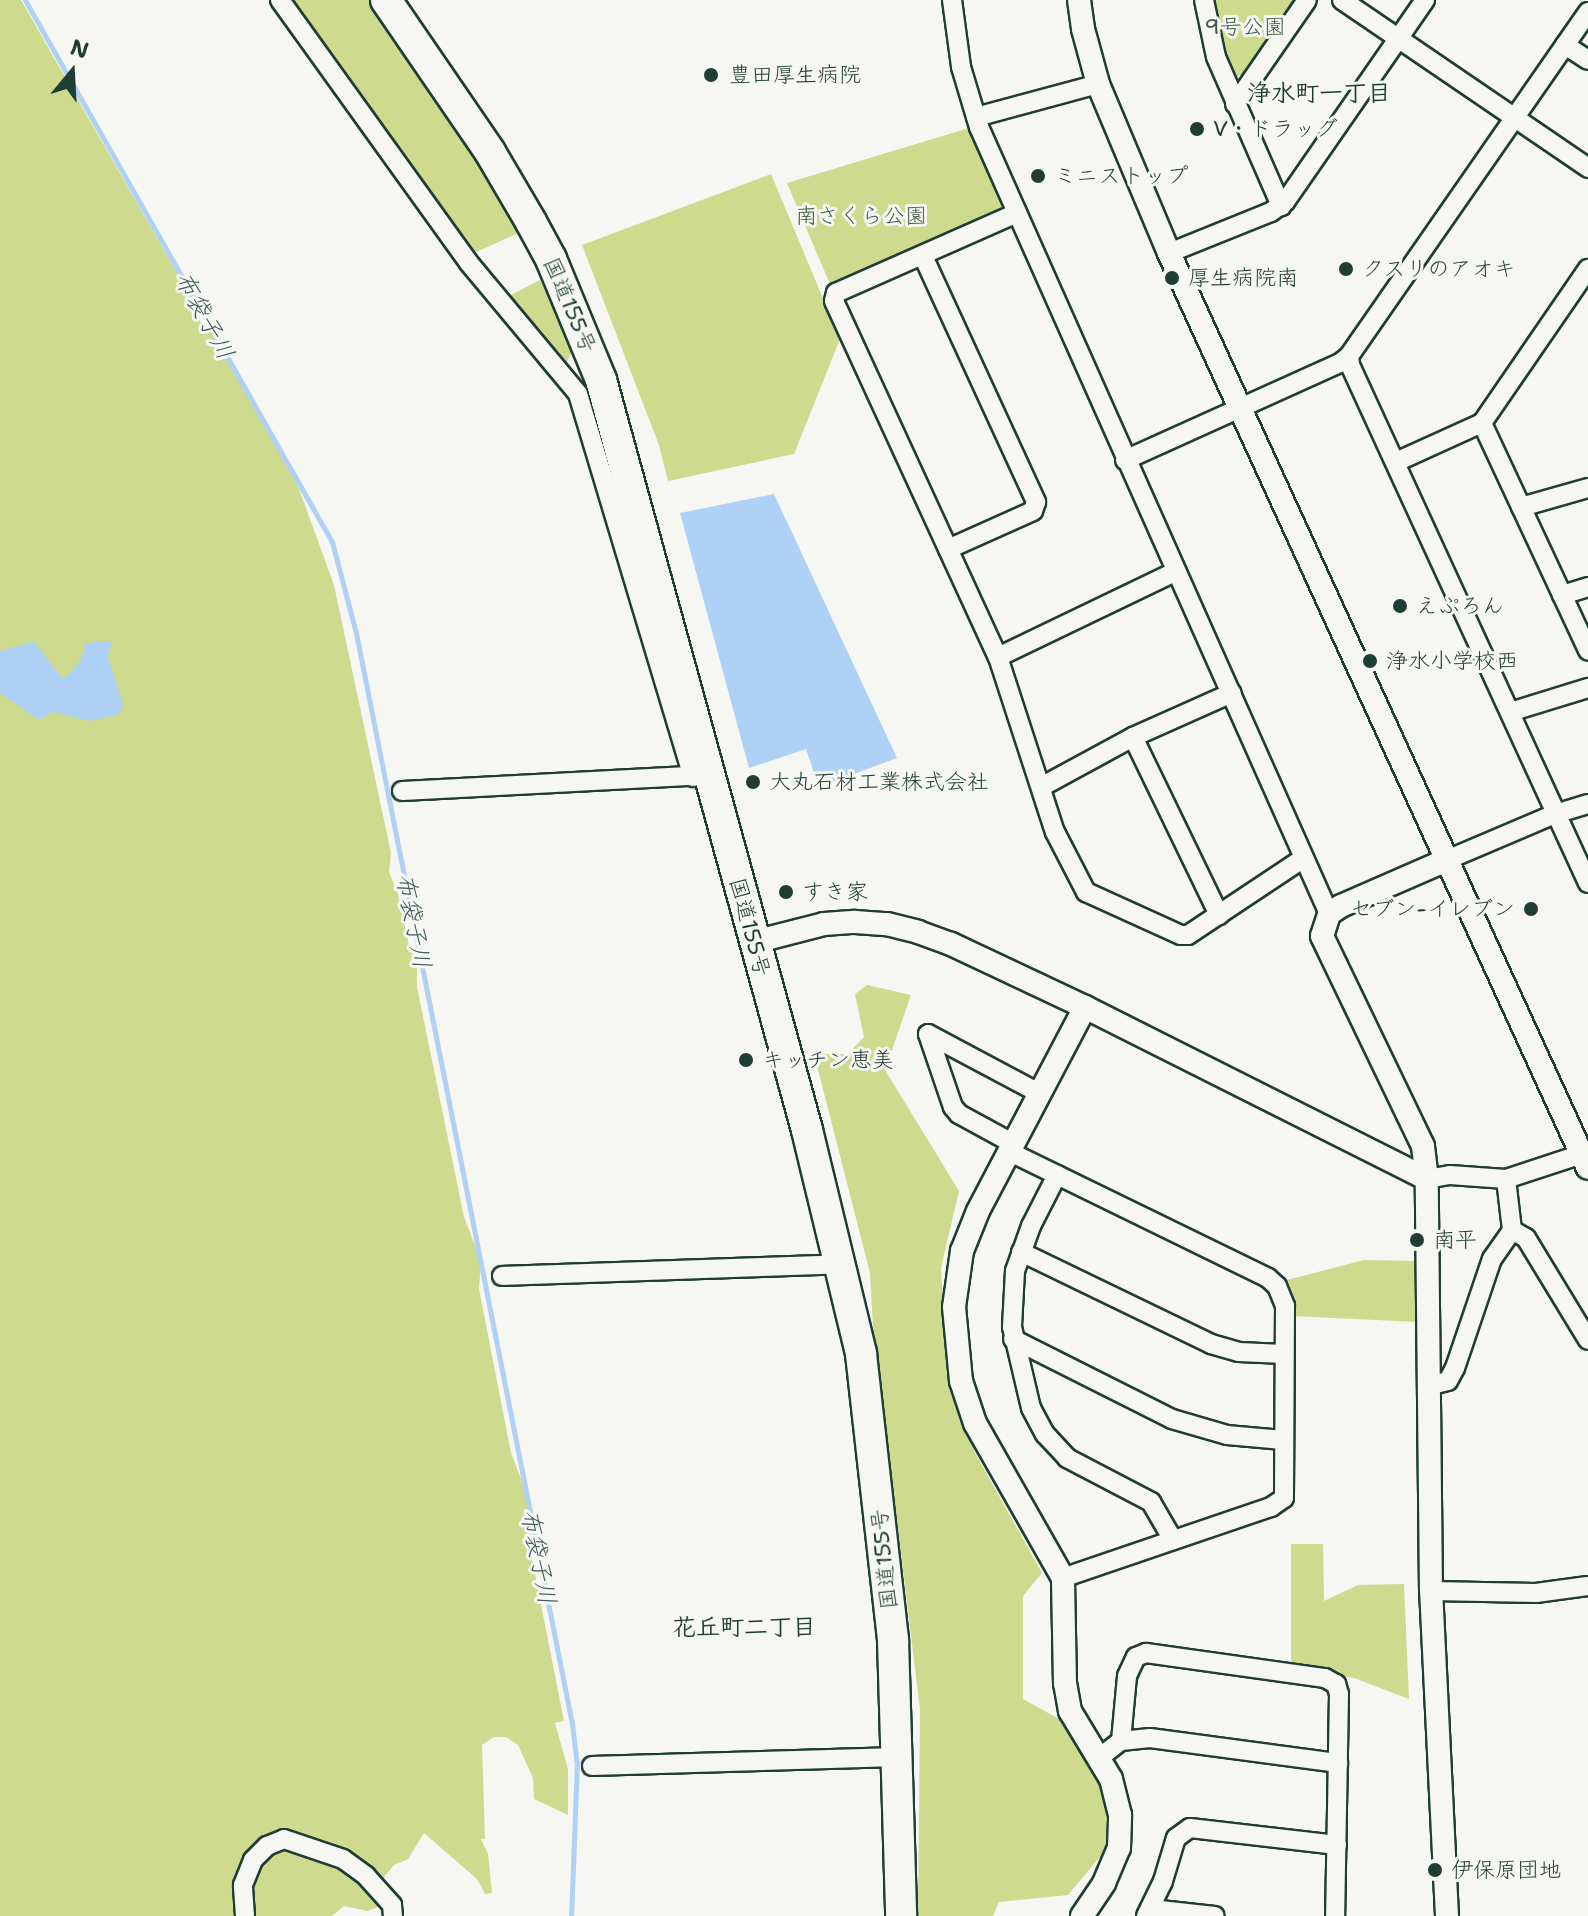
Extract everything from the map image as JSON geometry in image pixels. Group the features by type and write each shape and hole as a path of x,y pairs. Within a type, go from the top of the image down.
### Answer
{"highway":[{"name":"国道155号","path":"386,0 490,152 531,222 585,338 618,434 701,775 754,942 807,1130 861,1354 893,1640 901,1916"}],"street":[{"path":"280,0 469,263 578,394 701,775 402,791"},
{"path":"952,0 961,67 976,117 1125,460 1329,914 1322,936 1423,1146 1427,1179 1432,1385 1429,1473 1431,1591 1447,1916"},
{"path":"754,942 824,924 887,924 951,944 1085,1007 1427,1179 1450,1175 1506,1179 1586,1158 1169,253 1098,84 1083,29 1079,0"},
{"path":"1204,0 1216,57 1281,206"},
{"path":"1235,104 1307,0"},
{"path":"1342,0 1588,168"},
{"path":"1169,253 1184,250 1281,206 1425,0"},
{"path":"1125,460 1349,356 1588,12"},
{"path":"1565,45 1588,60"},
{"path":"976,117 1098,84"},
{"path":"1017,213 836,293 834,301 998,657 1055,832 1082,885 1092,896 1181,935 1219,915 1304,858"},
{"path":"923,256 1036,502 1033,511 948,549"},
{"path":"1396,462 1482,423 1588,269"},
{"path":"1349,356 1350,365 1588,883"},
{"path":"1482,423 1588,650"},
{"path":"1521,507 1588,488"},
{"path":"998,657 1175,572"},
{"path":"1562,595 1588,587"},
{"path":"1510,712 1588,688"},
{"path":"1041,787 1133,737 1232,693"},
{"path":"1133,737 1219,915"},
{"path":"1329,914 1449,859 1555,814 1588,804"},
{"path":"1082,1916 1104,1883 1119,1848 1120,1815 1111,1779 1076,1724 1065,1684 1063,1578 983,1442 967,1401 957,1359 954,1307 962,1251 978,1211 1085,1007"},
{"path":"1041,1094 928,1034 953,1107 959,1114 1057,1175 1268,1278 1277,1286 1285,1306 1284,1498 1271,1507 1063,1578"},
{"path":"1057,1175 1015,1271 1013,1339 1031,1408 1045,1434 1067,1458 1151,1502 1173,1540"},
{"path":"1432,1385 1448,1381 1455,1368 1492,1259 1512,1230 1506,1179"},
{"path":"1512,1230 1526,1238 1588,1340"},
{"path":"1021,1252 1211,1344 1239,1352 1284,1354"},
{"path":"502,1276 840,1264"},
{"path":"1013,1339 1172,1419 1227,1435 1283,1440"},
{"path":"1431,1591 1536,1593 1588,1586"},
{"path":"1121,1741 1127,1676 1136,1657 1146,1653 1312,1676 1336,1684 1339,1694 1335,1916"},
{"path":"1099,1758 1121,1741 1150,1738 1338,1763"},
{"path":"592,1766 897,1757"},
{"path":"1215,1916 1149,1912 1176,1838 1190,1828 1337,1845"},
{"path":"245,1916 243,1885 253,1860 267,1846 284,1839 343,1859 366,1876 392,1905 393,1916"}],"green space":[{"path":"0,0 21,0 181,280 191,299 192,310 206,329 213,330 299,489 334,585 391,853 389,872 398,894 409,946 417,959 417,987 464,1217 481,1261 479,1289 511,1453 532,1507 530,1549 564,1721 555,1723 568,1769 568,1815 534,1799 533,1778 518,1745 506,1737 494,1737 482,1745 485,1839 481,1839 488,1854 492,1893 485,1894 477,1879 424,1833 408,1859 394,1865 380,1882 346,1856 265,1841 240,1916 0,1916"},
{"path":"291,0 373,0 521,222 516,234 472,254"},
{"name":"9号公園","path":"1212,0 1296,0 1245,73 1234,78 1214,22"},
{"name":"南さくら公園","path":"969,128 1005,207 832,289 787,183"},
{"path":"771,174 840,339 794,454 668,481 659,445 582,245"},
{"path":"540,280 573,349 567,362 525,320 509,296"},
{"path":"867,985 911,995 885,1070 959,1191 941,1268 945,1339 956,1403 974,1451 1042,1573 1023,1596 1023,1699 1061,1720 1113,1809 1104,1852 1068,1895 999,1902 993,1916 918,1916 920,1710 897,1519 877,1397 870,1273 814,1054 848,1054 864,1037 855,994"},
{"path":"1364,1260 1417,1261 1418,1322 1293,1316 1295,1299 1287,1280"},
{"path":"1291,1544 1323,1544 1324,1601 1358,1585 1404,1584 1409,1699 1354,1678 1291,1668"},
{"path":"285,1844 341,1865 382,1905 368,1911 344,1906 332,1916 251,1916 250,1883 259,1865 276,1847"}],"water":[{"path":"774,494 897,758 819,787 806,749 749,768 680,513"},
{"path":"34,641 61,677 66,677 81,660 85,645 94,641 112,642 108,657 123,704 119,714 90,721 53,712 39,720 0,693 0,651"}],"waterway":[{"name":"布袋子川","path":"25,0 332,542 356,633 572,1724 577,1762 571,1916"}],"place":[{"name":"豊田厚生病院","path":"711,75"},
{"name":"V・ドラッグ","path":"1197,129"},
{"name":"ミニストップ","path":"1038,176"},
{"name":"クスリのアオキ","path":"1346,269"},
{"name":"厚生病院南","path":"1172,278"},
{"name":"えぷろん","path":"1400,606"},
{"name":"浄水小学校西","path":"1370,661"},
{"name":"大丸石材工業株式会社","path":"753,782"},
{"name":"すき家","path":"786,892"},
{"name":"セブン-イレブン","path":"1531,909"},
{"name":"キッチン恵美","path":"746,1060"},
{"name":"南平","path":"1417,1240"},
{"name":"伊保原団地","path":"1435,1870"}],"district":[{"name":"浄水町一丁目","path":"1319,94"},
{"name":"花丘町二丁目","path":"744,1628"}]}
